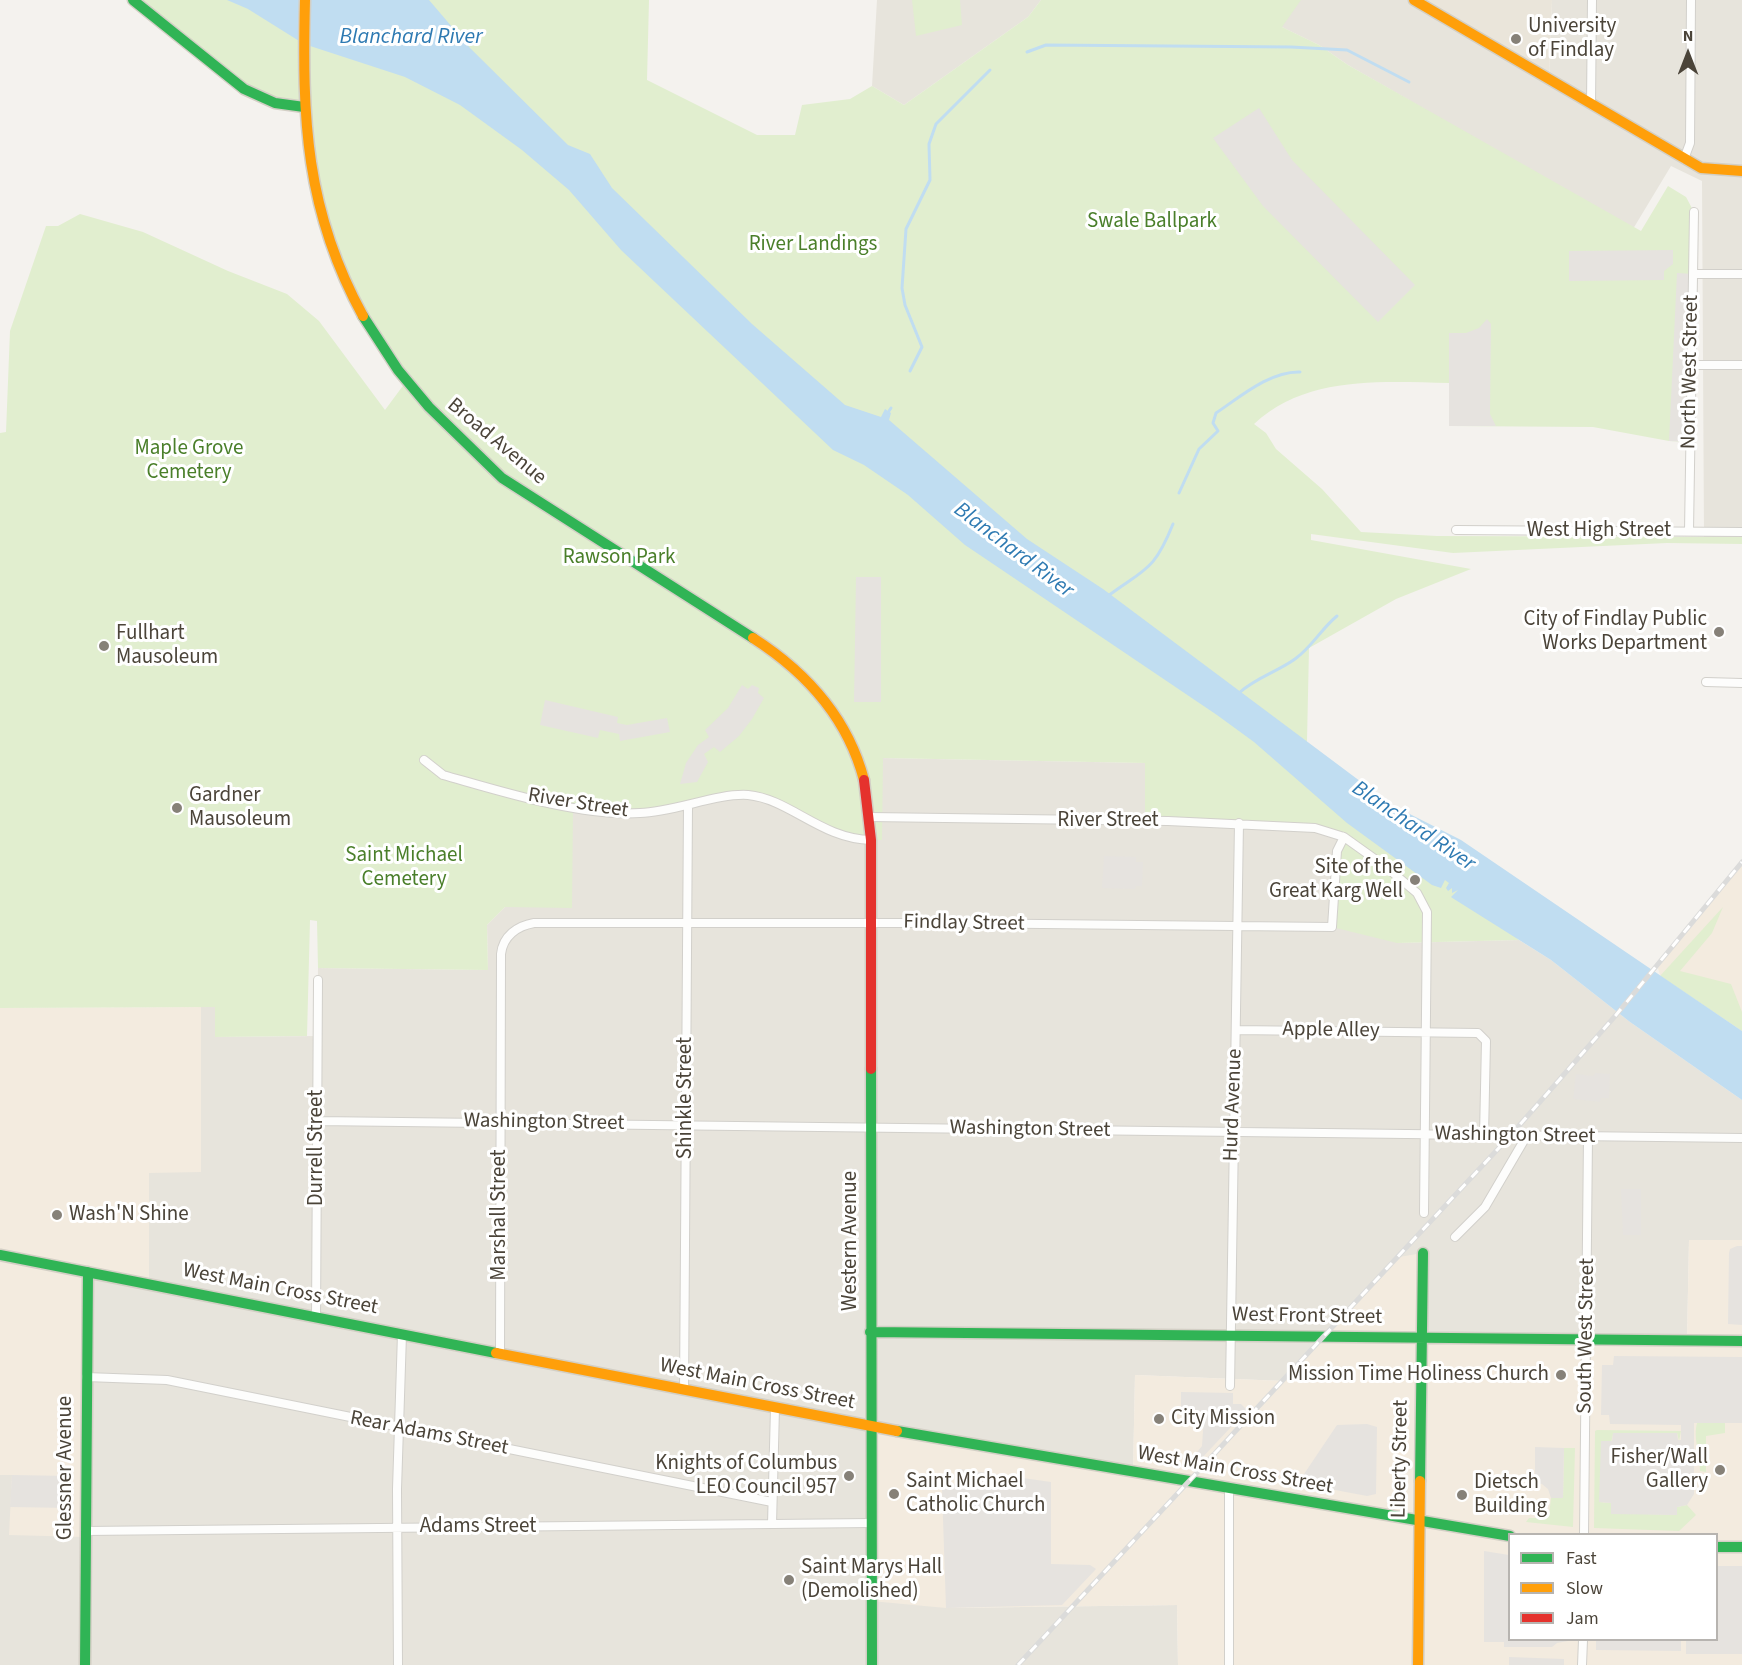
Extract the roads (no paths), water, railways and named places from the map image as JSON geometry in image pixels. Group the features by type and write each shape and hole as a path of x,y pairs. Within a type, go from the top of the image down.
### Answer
{"main road":[{"path":"133,0 244,89 275,104 304,107"},
{"name":"Broad Avenue","path":"305,0 304,107 311,170 330,244 364,320 405,383 454,436 502,478 767,647 806,677 828,703 853,746 864,779 870,817"},
{"path":"1414,0 1684,159 1707,170 1742,171"},
{"name":"Western Avenue","path":"870,817 872,840 870,1332 872,1665"},
{"name":"Liberty Street","path":"1418,1665 1423,1253"},
{"name":"West Main Cross Street","path":"0,1255 871,1427 1229,1490 1508,1536"},
{"name":"Glessner Avenue","path":"85,1665 88,1272"},
{"name":"West Front Street","path":"870,1332 1742,1341"},
{"path":"1718,1547 1742,1547"}],"street":[{"path":"1591,104 1592,0"},
{"path":"1684,159 1690,143 1691,0"},
{"name":"North West Street","path":"1689,531 1694,212"},
{"path":"1693,274 1742,274"},
{"path":"1691,364 1742,365"},
{"name":"West High Street","path":"1456,530 1742,532"},
{"path":"1706,682 1742,683"},
{"name":"River Street","path":"424,760 443,775 573,807 640,813 688,806 732,796 752,796 847,838 872,840"},
{"name":"Shinkle Street","path":"684,1390 688,806"},
{"name":"River Street","path":"870,817 1239,823 1315,828 1344,837"},
{"name":"Hurd Avenue","path":"1230,1386 1232,1133 1239,823"},
{"path":"1344,837 1417,893 1424,905 1427,920 1424,1213"},
{"name":"Findlay Street","path":"509,935 520,927 534,923 1332,927 1337,851 1344,837"},
{"name":"Marshall Street","path":"500,1353 501,954 509,935"},
{"name":"Durrell Street","path":"316,1317 318,980"},
{"name":"Apple Alley","path":"1236,1030 1478,1033 1486,1041 1484,1136"},
{"name":"Washington Street","path":"317,1121 501,1121 1232,1133 1742,1138"},
{"path":"1455,1238 1485,1207 1526,1137"},
{"name":"South West Street","path":"1584,1533 1588,1137"},
{"path":"398,1665 399,1428 402,1334"},
{"name":"Rear Adams Street","path":"86,1377 167,1380 772,1502"},
{"path":"772,1524 775,1408"},
{"path":"1229,1490 1229,1665"},
{"name":"Adams Street","path":"85,1531 871,1522"},
{"path":"1582,1665 1583,1641"}],"water":[{"name":"Blanchard River","path":"227,0 429,0 470,48 568,145 590,154 612,188 752,324 845,405 881,417 885,409 891,413 889,420 1027,539 1103,589 1392,805 1461,840 1742,1031 1742,1100 1630,1022 1551,960 1451,897 1458,890 1452,893 1452,888 1448,891 1446,888 1449,883 1445,880 1441,888 1432,885 1347,823 1254,742 1217,715 965,545 908,495 864,465 833,450 621,250 569,190 522,150 460,105 405,77 304,44 248,9"}],"waterway":[{"path":"1027,52 1046,45 1291,47 1347,50 1409,82"},
{"path":"910,371 922,347 905,305 902,288 906,229 930,180 929,144 936,124 990,70"},
{"path":"1179,493 1199,449 1218,431 1213,423 1216,413 1267,380 1300,372"},
{"path":"1108,596 1148,567 1160,551 1173,524"},
{"path":"1239,693 1252,683 1295,659 1337,616"}],"railway":[{"path":"1018,1665 1510,1136 1616,1015 1742,862"}],"place":[{"name":"University of Findlay","path":"1516,39"},
{"name":"City of Findlay Public Works Department","path":"1719,632"},
{"name":"Fullhart Mausoleum","path":"104,646"},
{"name":"Gardner Mausoleum","path":"177,808"},
{"name":"Site of the Great Karg Well","path":"1415,880"},
{"name":"Wash'N Shine","path":"57,1215"},
{"name":"Mission Time Holiness Church","path":"1561,1375"},
{"name":"City Mission","path":"1159,1419"},
{"name":"Fisher/Wall Gallery","path":"1720,1470"},
{"name":"Knights of Columbus LEO Council 957","path":"849,1476"},
{"name":"Saint Michael Catholic Church","path":"894,1494"},
{"name":"Dietsch Building","path":"1462,1495"},
{"name":"Saint Marys Hall (Demolished)","path":"789,1580"}],"park label":[{"name":"Swale Ballpark","path":"1152,222"},
{"name":"River Landings","path":"813,245"},
{"name":"Maple Grove Cemetery","path":"189,461"},
{"name":"Rawson Park","path":"619,558"},
{"name":"Saint Michael Cemetery","path":"404,868"}]}
